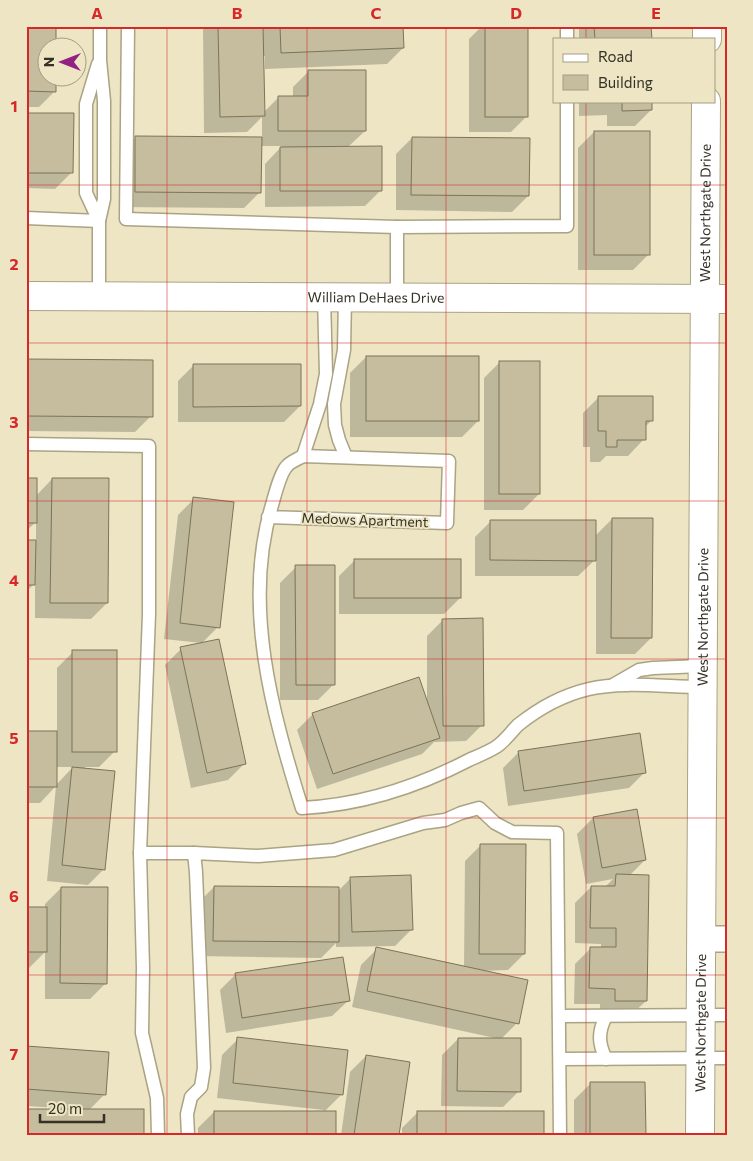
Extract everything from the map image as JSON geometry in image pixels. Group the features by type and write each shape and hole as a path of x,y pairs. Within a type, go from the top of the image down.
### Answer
{"main road":[{"name":"West Northgate Drive","path":"700,1135 714,1058 714,939 702,677 716,299 706,102"},
{"name":"William DeHaes Drive","path":"26,296 716,299"}],"lane":[{"path":"99,296 100,221 104,199 104,101 100,60 100,26"},
{"path":"128,26 126,219 397,227 567,226 567,102"},
{"path":"100,60 86,104 86,193 100,221"},
{"path":"26,218 100,221"},
{"path":"397,227 397,297"},
{"path":"334,297 326,374 320,404 303,456 286,466 268,517 262,549 259,597 267,670 278,726 302,808 350,803 390,793 445,773 498,746 518,725 539,710 560,699 588,689 702,677"},
{"path":"334,297 344,350 334,404 335,425 346,457"},
{"path":"26,444 150,446 150,614 140,853 143,968 142,1033 156,1098 158,1135"},
{"name":"Medows Apartment","path":"268,517 447,523 449,460 303,456"},
{"path":"613,685 639,670 653,668 702,677"},
{"path":"140,853 258,856 334,850 423,823 445,820 480,808 495,823 512,832 557,833 560,1135"},
{"path":"188,1135 188,1114 191,1097 201,1087 204,1068 194,853"},
{"path":"559,1016 714,1015"},
{"path":"606,1016 600,1028 599,1038 601,1049 606,1059"},
{"path":"560,1059 714,1058"}],"building":[{"path":"26,26 56,26 56,38 38,38 38,88 56,88 56,92 26,91"},
{"path":"218,26 263,26 265,116 220,117"},
{"path":"280,26 403,26 404,48 281,53"},
{"path":"485,26 528,26 528,117 485,117"},
{"path":"594,26 651,26 652,38 595,38"},
{"path":"308,70 366,70 366,131 278,131 278,96 308,96"},
{"path":"622,102 652,102 652,110 622,111"},
{"path":"26,113 74,113 73,173 26,173"},
{"path":"594,131 650,131 650,255 594,255"},
{"path":"135,136 262,137 261,193 135,192"},
{"path":"412,137 530,138 529,196 411,195"},
{"path":"382,146 382,191 280,191 280,147"},
{"path":"366,356 479,356 479,421 366,421"},
{"path":"26,359 153,360 153,417 26,416"},
{"path":"499,361 540,361 540,494 499,494"},
{"path":"193,364 301,364 301,406 193,407"},
{"path":"598,396 653,396 653,421 646,421 646,440 617,440 617,447 606,447 606,431 598,431"},
{"path":"26,478 37,478 37,523 26,523"},
{"path":"52,478 109,478 108,603 50,603"},
{"path":"193,497 234,502 220,628 180,623"},
{"path":"612,518 653,518 652,638 611,638"},
{"path":"490,520 596,520 596,561 490,560"},
{"path":"26,540 36,540 35,585 26,585"},
{"path":"354,559 461,559 461,598 354,598"},
{"path":"295,565 335,565 335,685 296,685"},
{"path":"483,618 484,726 443,726 442,619"},
{"path":"219,639 246,764 207,773 180,647"},
{"path":"72,650 117,650 117,752 72,752"},
{"path":"419,677 440,738 333,774 312,713"},
{"path":"26,731 57,731 57,787 26,787"},
{"path":"640,733 646,773 524,791 518,751"},
{"path":"72,767 115,771 105,870 62,865"},
{"path":"637,809 646,860 602,868 593,817"},
{"path":"480,844 526,844 525,954 479,954"},
{"path":"616,874 649,875 647,1001 615,1001 615,989 589,988 590,947 616,947 616,928 590,928 591,886 615,886"},
{"path":"411,875 413,930 352,932 350,877"},
{"path":"214,886 339,887 339,942 213,941"},
{"path":"61,887 108,887 107,984 60,983"},
{"path":"26,907 47,907 47,952 26,952"},
{"path":"376,947 528,980 519,1024 367,991"},
{"path":"343,957 350,1001 242,1018 235,973"},
{"path":"237,1037 348,1050 343,1095 233,1083"},
{"path":"458,1038 521,1038 521,1092 457,1091"},
{"path":"26,1046 109,1052 106,1095 26,1089"},
{"path":"366,1055 410,1062 399,1135 354,1135"},
{"path":"590,1082 645,1082 646,1135 590,1135"},
{"path":"26,1109 144,1109 144,1135 26,1135"},
{"path":"214,1111 336,1111 336,1135 214,1135"},
{"path":"417,1111 544,1111 544,1135 417,1135"}]}
